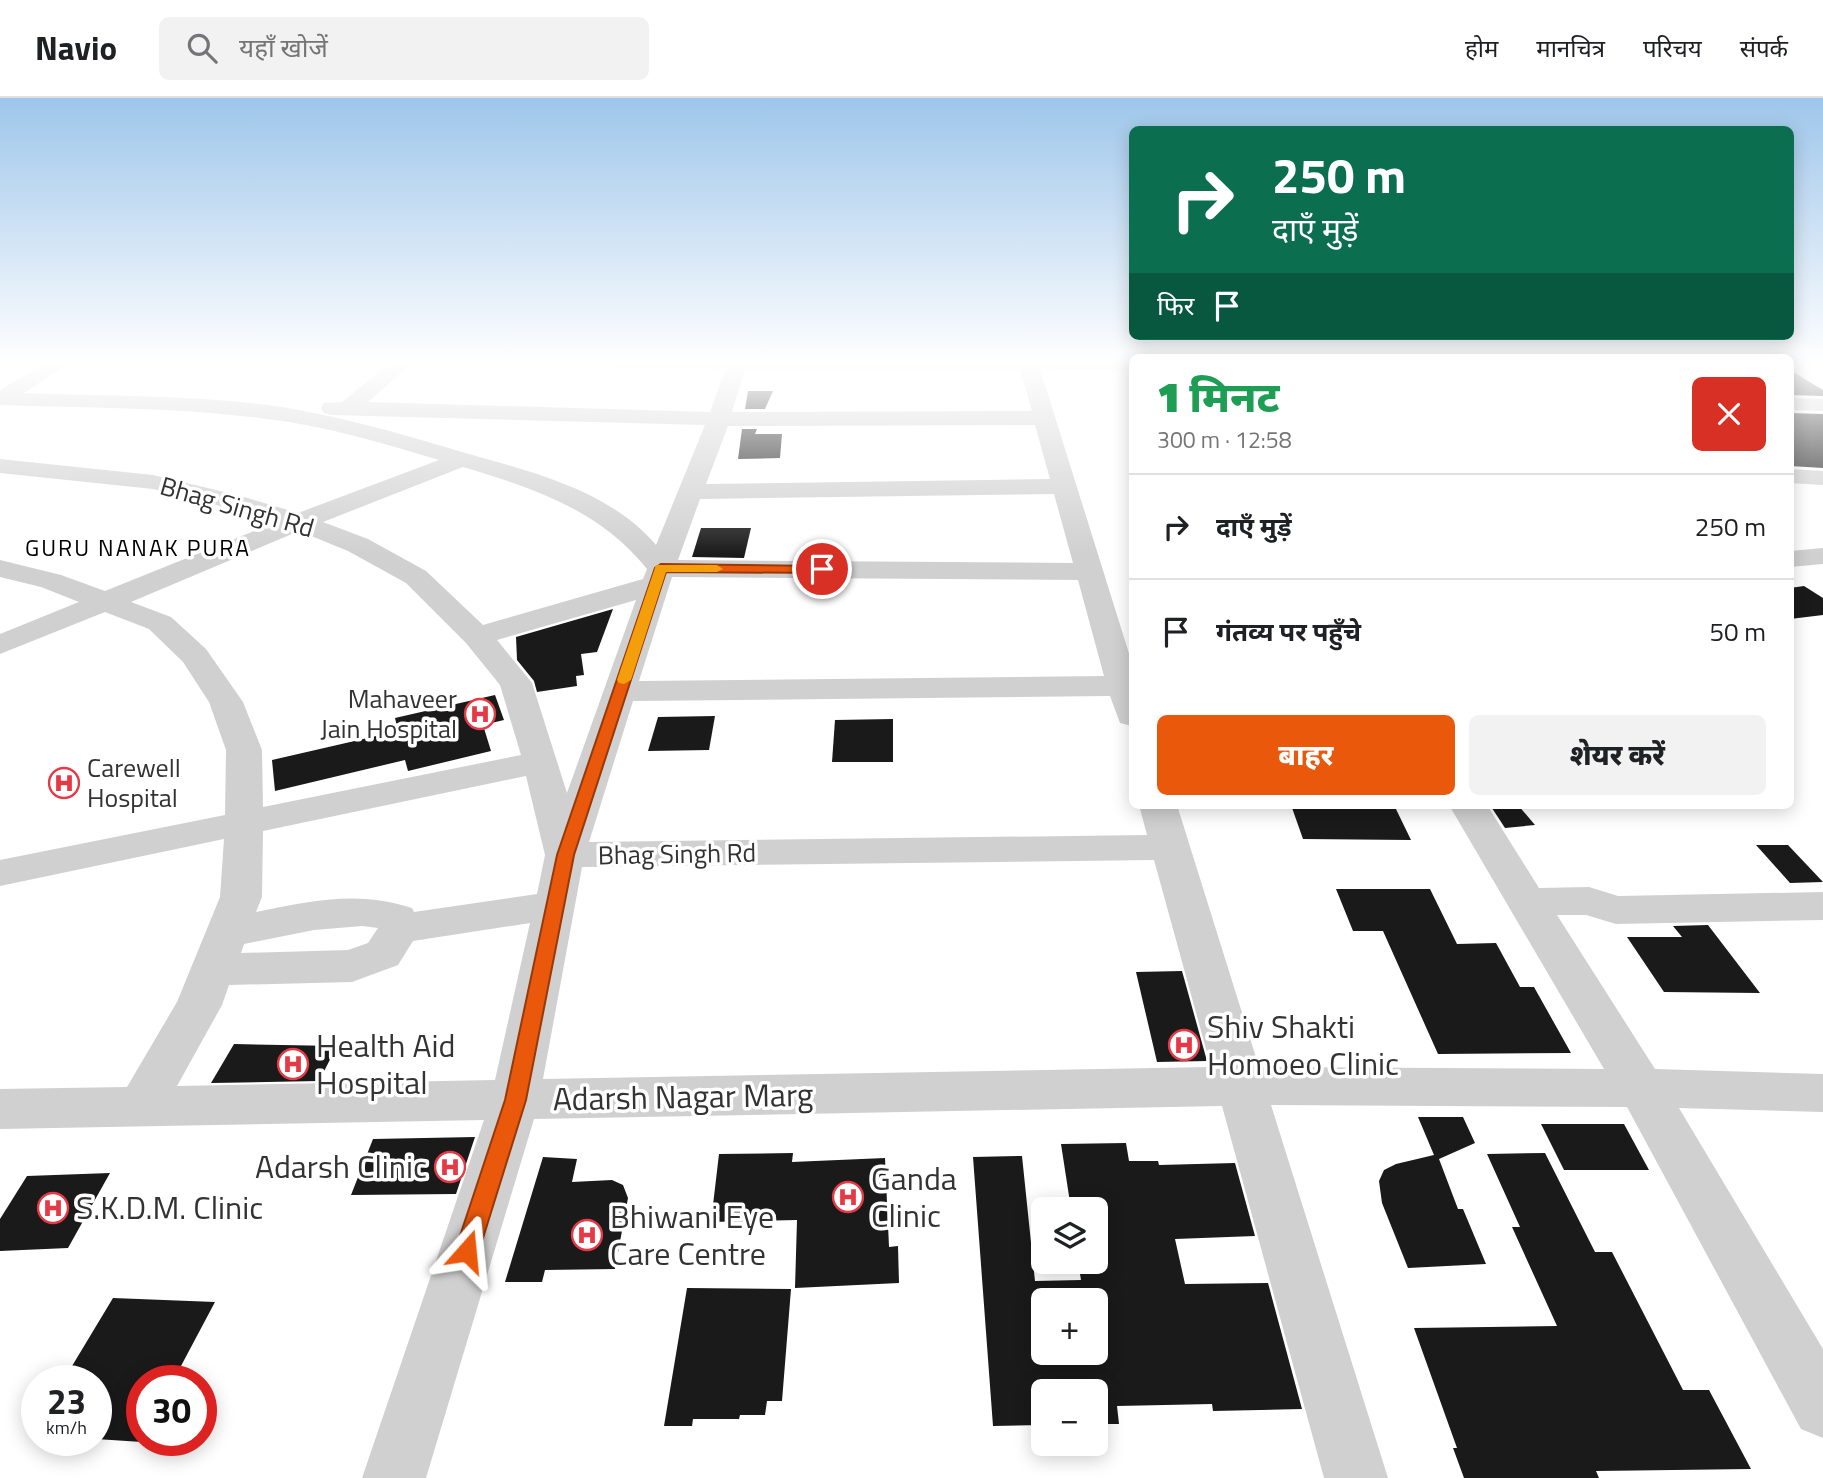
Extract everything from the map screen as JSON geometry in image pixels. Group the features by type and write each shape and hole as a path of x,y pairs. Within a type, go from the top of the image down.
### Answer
{"street":[{"path":"342,426 465,458 537,481 600,511 638,540 658,577"},
{"path":"394,1478 515,1100 565,855 658,577 716,426"},
{"path":"620,691 1128,701 1121,635 1090,572 1047,426"},
{"path":"0,645 299,522 465,458"},
{"name":"Bhag Singh Rd","path":"0,467 153,482 232,501 299,522 358,545 416,577 477,636 516,683 541,762 565,855 1165,826"},
{"path":"1794,476 1823,478"},
{"path":"691,492 1065,486"},
{"path":"1794,559 1823,556"},
{"path":"0,568 51,582 160,623 195,656 226,702 244,750 241,897 199,1005 141,1106"},
{"path":"477,636 658,577 1090,572"},
{"path":"0,873 541,762"},
{"path":"1470,809 1641,1088 1823,1407"},
{"path":"1165,826 1356,1478"},
{"path":"1528,902 1589,901 1616,910 1823,906"},
{"path":"220,952 330,914 366,911 388,913 397,918 399,929 555,905"},
{"name":"Adarsh Nagar Marg","path":"0,1109 1241,1086 1641,1088 1820,1097"}],"building":[{"path":"1794,426 1823,426 1823,468 1794,466"},
{"path":"742,429 757,429 755,434 782,434 780,458 738,459"},
{"path":"701,528 751,528 744,558 692,557"},
{"path":"1804,586 1823,598 1823,615 1794,619 1794,587"},
{"path":"613,609 597,652 581,654 584,675 576,676 577,686 537,692 534,681 517,660 516,637"},
{"path":"495,695 504,720 483,725 491,751 408,771 405,760 275,791 272,760 398,731 395,718"},
{"path":"715,716 709,750 648,751 658,717"},
{"path":"893,719 893,762 832,762 835,720"},
{"path":"1292,809 1396,809 1411,840 1303,839"},
{"path":"1493,809 1521,809 1535,825 1505,828"},
{"path":"1756,845 1788,845 1823,882 1790,883"},
{"path":"1336,889 1430,889 1457,944 1496,943 1520,987 1534,987 1571,1053 1438,1054 1383,931 1353,931"},
{"path":"1708,925 1760,993 1664,992 1627,937 1682,937 1673,926"},
{"path":"1182,971 1207,1061 1157,1062 1136,972"},
{"path":"234,1044 337,1046 319,1081 211,1083"},
{"path":"1418,1117 1463,1117 1475,1143 1439,1159 1458,1209 1463,1209 1486,1264 1408,1268 1382,1203 1379,1181 1384,1170 1396,1164 1434,1155"},
{"path":"1541,1124 1624,1124 1649,1170 1564,1170"},
{"path":"475,1137 456,1194 351,1195 373,1139"},
{"path":"1126,1143 1129,1161 1158,1161 1159,1165 1235,1163 1255,1236 1175,1239 1185,1284 1268,1283 1302,1409 1213,1411 1212,1404 1117,1406 1119,1424 1108,1424 1108,1379 1031,1379 1031,1425 993,1426 973,1157 1022,1156 1031,1243 1031,1274 1034,1274 1035,1281 1081,1280 1080,1274 1108,1274 1108,1197 1069,1197 1061,1144"},
{"path":"793,1153 792,1162 885,1158 889,1247 898,1246 899,1283 795,1288 797,1220 711,1222 719,1154"},
{"path":"1545,1153 1595,1252 1612,1252 1683,1390 1709,1390 1751,1469 1596,1471 1599,1478 1464,1478 1453,1448 1457,1448 1414,1328 1557,1326 1512,1227 1520,1227 1487,1154"},
{"path":"543,1157 577,1159 572,1182 612,1180 623,1185 628,1198 615,1269 545,1270 542,1282 505,1282"},
{"path":"110,1173 68,1248 0,1251 0,1219 27,1176"},
{"path":"687,1288 791,1289 782,1401 767,1401 765,1415 740,1415 739,1419 693,1419 692,1426 664,1426"},
{"path":"113,1298 215,1302 182,1365 126,1365 126,1441 112,1440 112,1365 73,1365"}],"slow traffic":[{"path":"624,680 661,568 717,569"}],"place":[{"name":"Mahaveer Jain Hospital","path":"480,714"},
{"name":"Carewell Hospital","path":"64,783"},
{"name":"Shiv Shakti Homoeo Clinic","path":"1184,1045"},
{"name":"Health Aid Hospital","path":"293,1064"},
{"name":"Adarsh Clinic","path":"450,1167"},
{"name":"Ganda Clinic","path":"848,1197"},
{"name":"S.K.D.M. Clinic","path":"53,1208"},
{"name":"Bhiwani Eye Care Centre","path":"587,1235"}],"district":[{"name":"GURU NANAK PURA","path":"138,548"}],"route":[{"path":"467,1251 515,1100 565,855 661,568 822,569"}]}
